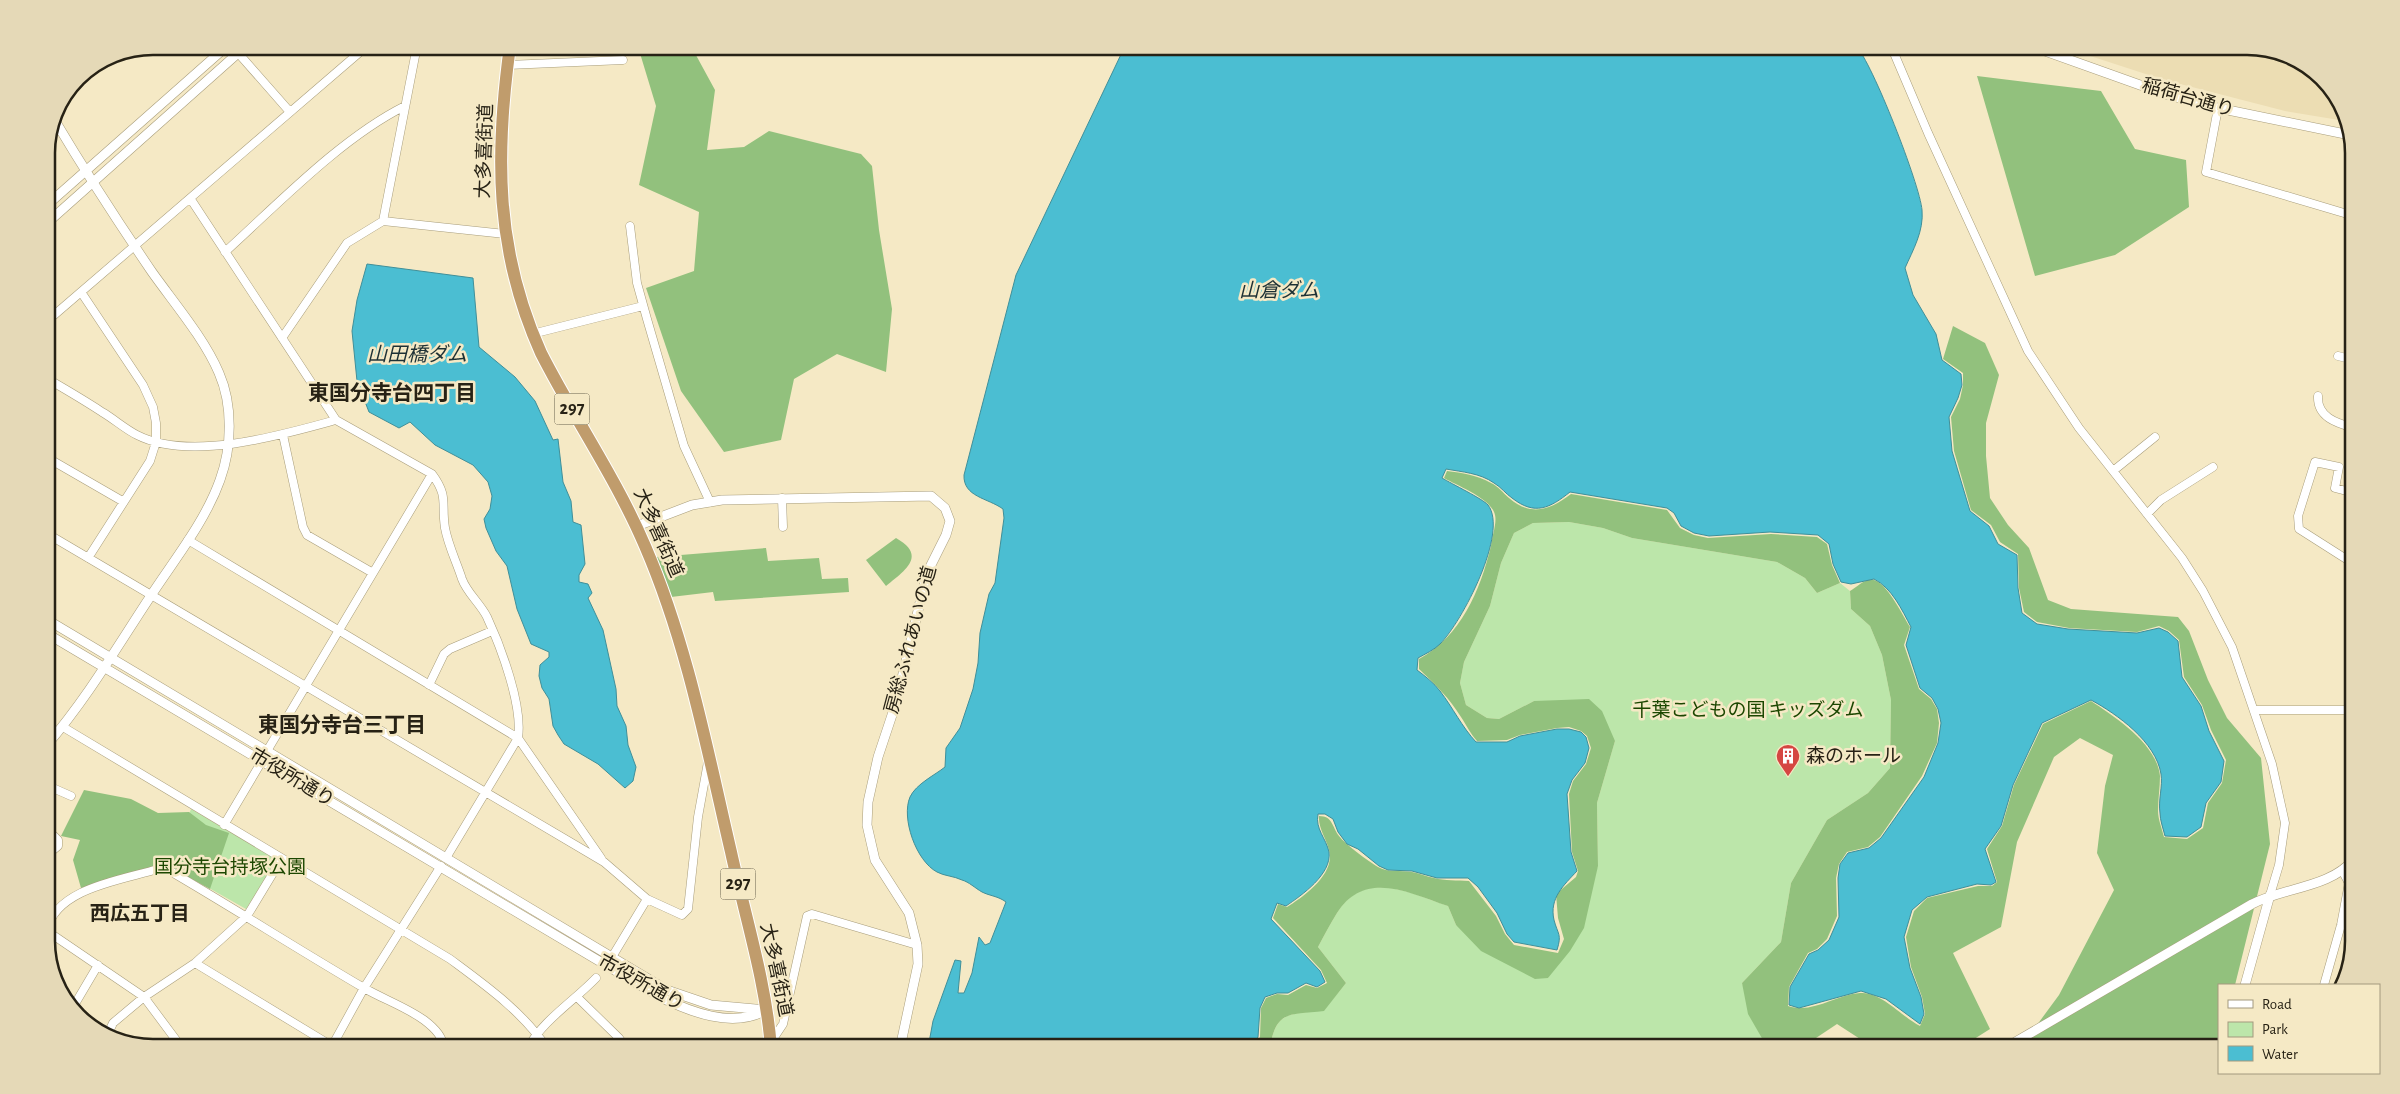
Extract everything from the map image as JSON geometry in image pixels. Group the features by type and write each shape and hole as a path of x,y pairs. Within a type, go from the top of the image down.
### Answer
{"highway":[{"name":"大多喜街道","path":"508,55 500,186 505,234 512,274 532,334 551,373 614,482 636,526 674,624 709,759 766,1010 770,1039"}],"street":[{"path":"55,198 217,55"},
{"path":"55,216 94,183 231,55"},
{"path":"240,55 290,112"},
{"path":"55,314 356,55"},
{"path":"383,221 415,55"},
{"path":"1895,55 1932,142 2028,351 2069,414 2182,558 2203,591 2232,647 2272,764 2285,823 2279,865 2244,984"},
{"name":"稲荷台通り","path":"2056,55 2168,95 2218,108 2343,134"},
{"path":"507,64 623,60"},
{"path":"225,252 312,173 383,117 405,106"},
{"path":"2218,108 2206,172 2345,213"},
{"path":"55,736 104,667 188,540 217,488 228,444 226,394 219,372 201,342 134,246 59,126"},
{"path":"190,198 336,420 432,474 443,488 445,529 464,585 486,616 492,631 518,706 520,724 518,738 446,858"},
{"path":"282,338 347,243 383,221 505,234"},
{"path":"630,226 643,306 684,446 710,502"},
{"path":"81,292 144,385 153,407 156,442 150,461 88,558"},
{"path":"532,334 643,306"},
{"path":"2338,356 2345,358"},
{"path":"55,384 137,435 156,442 188,445 228,444 283,435 336,420"},
{"path":"2318,396 2318,405 2321,412 2337,423 2345,425"},
{"path":"283,435 303,528 307,535 373,574"},
{"path":"2113,471 2155,437"},
{"path":"55,462 124,502"},
{"path":"2345,491 2335,488 2340,467 2314,462 2298,516 2299,529 2345,558"},
{"path":"2147,514 2161,500 2213,467"},
{"path":"267,751 432,474"},
{"name":"房総ふれあいの道","path":"636,526 685,508 710,502 782,498 931,496 946,508 950,521 946,535 927,572 896,703 878,756 868,802 867,825 875,860 909,913 917,945 918,964 902,1039"},
{"path":"782,498 783,528"},
{"path":"55,538 604,862 647,899 682,915 686,913 698,817 709,759"},
{"path":"188,540 518,738 604,862"},
{"name":"市役所通り","path":"55,624 667,990 693,1001 711,1005 766,1010"},
{"path":"429,685 444,654 450,649 492,631"},
{"name":"市役所通り","path":"55,638 676,1006 708,1015 741,1018 754,1017 766,1010"},
{"path":"2255,710 2345,710"},
{"path":"63,727 281,860 401,929 465,970 502,998 541,1039"},
{"path":"224,825 262,761"},
{"path":"55,789 71,796"},
{"path":"55,837 58,840 58,846 55,848"},
{"path":"110,1029 113,1023 144,997 195,963 247,916 281,860"},
{"path":"336,1039 364,988 441,866"},
{"path":"2021,1039 2270,895 2317,883 2345,867"},
{"path":"55,912 72,896 158,869 170,871 364,988 425,1020 440,1039"},
{"path":"2342,870 2345,876"},
{"path":"612,957 647,899"},
{"path":"2324,984 2345,904"},
{"path":"774,1039 783,1024 807,916 812,914 917,945"},
{"path":"55,936 144,997 175,1039"},
{"path":"195,963 319,1039"},
{"path":"76,1002 98,965"},
{"path":"532,1039 536,1032 578,998 596,978"},
{"path":"578,998 620,1039"}],"shaded area":[{"path":"2087,55 2247,55 2278,60 2307,75 2325,93 2339,120 2285,111 2161,79"}],"green space":[{"path":"641,55 696,55 715,90 707,150 744,147 769,131 861,154 872,166 879,230 892,309 886,372 837,354 794,379 781,440 724,452 681,391 646,288 694,271 699,212 639,185 656,106"},
{"path":"1977,76 2101,91 2135,149 2186,160 2189,207 2115,255 2035,276"},
{"path":"1953,326 1985,343 1999,375 1986,423 1986,456 1990,498 2008,525 2029,548 2048,600 2071,609 2178,617 2189,631 2208,680 2227,718 2261,758 2270,844 2235,984 2218,984 2218,1039 2027,1039 2059,995 2114,890 2097,853 2105,786 2113,755 2080,738 2054,757 2017,842 2001,927 1953,953 1990,1029 1974,1039 1860,1039 1837,1024 1814,1039 1762,1039 1748,1014 1742,983 1781,942 1791,883 1827,820 1868,793 1890,768 1891,700 1882,655 1870,626 1851,609 1850,591 1864,582 1874,580 1879,582 1894,600 1910,627 1904,645 1919,689 1931,699 1937,709 1939,723 1937,743 1922,776 1880,837 1868,847 1847,852 1839,864 1836,878 1837,916 1827,939 1817,949 1808,953 1789,987 1788,1006 1806,1008 1851,994 1868,993 1883,1000 1920,1026 1925,1014 1922,997 1911,967 1906,937 1914,911 1927,898 1978,886 1992,886 1997,882 1987,849 2002,826 2014,785 2043,724 2091,701 2123,723 2143,742 2157,764 2160,776 2158,814 2164,837 2187,839 2203,828 2208,803 2222,783 2226,760 2211,730 2202,705 2184,677 2179,640 2169,631 2159,626 2137,632 2069,628 2037,622 2024,612 2019,588 2018,554 2000,542 1991,525 1971,510 1954,451 1951,417 1960,399 1963,373 1943,359"},
{"path":"1447,471 1486,480 1525,508 1540,509 1548,507 1571,494 1667,510 1680,528 1694,535 1708,538 1771,534 1817,537 1827,544 1832,565 1840,583 1817,593 1805,578 1777,562 1632,538 1603,528 1569,522 1533,523 1514,533 1501,563 1490,606 1464,662 1460,683 1466,705 1487,718 1499,719 1534,701 1589,699 1602,711 1615,741 1597,803 1598,866 1584,928 1570,951 1548,978 1535,979 1481,951 1456,925 1448,906 1418,895 1388,888 1374,888 1361,892 1348,900 1337,913 1318,947 1346,983 1324,1011 1287,1016 1276,1026 1272,1039 1259,1039 1261,1008 1266,998 1277,994 1288,995 1306,985 1317,988 1327,983 1321,970 1273,918 1278,904 1287,907 1301,897 1317,884 1328,868 1329,850 1321,829 1319,816 1324,816 1330,820 1339,836 1346,843 1382,869 1412,872 1442,880 1469,881 1496,916 1505,934 1514,945 1558,953 1564,939 1558,918 1556,894 1576,877 1578,871 1572,852 1569,794 1573,781 1586,764 1591,748 1587,736 1581,731 1569,727 1520,735 1507,740 1477,741 1457,710 1419,669 1419,659 1446,638 1467,611 1481,579 1495,526 1495,515 1493,509 1488,504 1481,498 1444,478"},
{"name":"千葉こどもの国 キッズダム","path":"1569,522 1603,528 1632,538 1777,562 1805,578 1817,593 1840,583 1850,591 1851,609 1870,626 1882,655 1891,700 1890,768 1868,793 1827,820 1791,883 1781,942 1742,983 1763,1039 1272,1039 1276,1026 1281,1020 1294,1014 1324,1010 1346,983 1318,947 1337,913 1348,899 1361,891 1374,888 1403,891 1448,906 1456,925 1548,978 1598,866 1597,803 1615,741 1534,701 1499,719 1487,718 1466,705 1460,683 1464,662 1490,606 1501,563 1514,533 1533,523"},
{"path":"896,538 905,545 912,557 906,569 886,586 866,560"},
{"path":"766,548 768,561 819,558 822,579 848,578 849,592 715,601 713,592 671,597 656,557"},
{"path":"84,790 131,799 158,813 189,812 206,825 229,833 210,889 164,864 81,888 73,860 80,840 61,836"},
{"name":"国分寺台持塚公園","path":"191,809 274,858 275,863 246,909 170,866"}],"water":[{"name":"山倉ダム","path":"1121,55 1862,55 1873,75 1894,125 1919,196 1922,210 1921,225 1905,268 1913,295 1936,334 1942,360 1961,374 1962,385 1949,417 1952,451 1970,511 1989,526 1998,544 2017,555 2018,588 2022,613 2037,624 2068,629 2137,633 2159,628 2168,632 2178,641 2182,677 2201,706 2209,731 2224,761 2221,782 2206,803 2201,827 2187,837 2165,836 2160,818 2161,774 2158,762 2144,740 2134,730 2091,700 2042,723 2013,785 2001,826 1985,849 1996,882 1991,885 1977,884 1927,897 1912,910 1904,937 1910,968 1921,997 1924,1014 1920,1024 1886,999 1861,991 1799,1008 1789,1005 1790,987 1809,954 1818,950 1829,940 1839,917 1838,878 1840,864 1848,853 1869,848 1881,838 1924,777 1938,743 1941,723 1938,709 1932,698 1920,688 1906,645 1911,627 1896,600 1886,588 1874,579 1851,584 1841,582 1833,564 1829,544 1818,535 1770,532 1709,536 1694,533 1681,526 1674,513 1667,508 1570,492 1549,506 1542,508 1528,507 1520,504 1497,485 1483,477 1446,469 1442,478 1474,495 1488,505 1493,518 1492,535 1488,555 1480,576 1460,617 1440,644 1418,658 1417,670 1438,688 1476,742 1507,742 1520,736 1557,729 1569,729 1581,732 1586,737 1589,748 1585,763 1572,780 1567,794 1571,852 1577,871 1559,892 1554,905 1554,920 1559,935 1557,950 1514,942 1507,934 1497,913 1478,887 1468,878 1437,878 1412,871 1388,870 1379,866 1358,849 1347,844 1338,832 1333,819 1325,814 1318,814 1319,829 1329,852 1326,868 1315,883 1286,906 1277,903 1271,919 1320,971 1325,982 1317,987 1306,983 1288,993 1277,993 1265,997 1260,1008 1257,1039 930,1039 933,1021 955,960 961,961 958,993 964,993 972,973 979,937 985,945 990,943 1006,902 982,892 965,881 937,872 929,866 912,838 907,816 910,797 913,792 945,767 946,748 960,728 973,689 978,663 980,633 989,594 995,583 1004,518 1003,509 972,493 965,482 964,475 1016,275"},
{"name":"山田橋ダム","path":"367,264 473,278 479,347 515,377 535,401 553,440 558,439 563,482 571,501 573,522 581,525 585,564 579,575 579,582 588,584 592,593 588,598 603,630 616,689 617,706 626,726 628,745 636,767 633,781 625,788 598,764 564,744 553,726 549,699 542,688 539,676 540,665 549,657 549,652 531,644 517,609 507,566 496,551 486,528 484,519 490,509 492,496 488,482 473,465 435,445 410,422 399,428 369,412 357,381 352,331 357,300"}],"place":[{"name":"森のホール","path":"1788,777"}],"district":[{"name":"東国分寺台四丁目","path":"392,393"},
{"name":"東国分寺台三丁目","path":"342,725"},
{"name":"西広五丁目","path":"140,914"}]}
